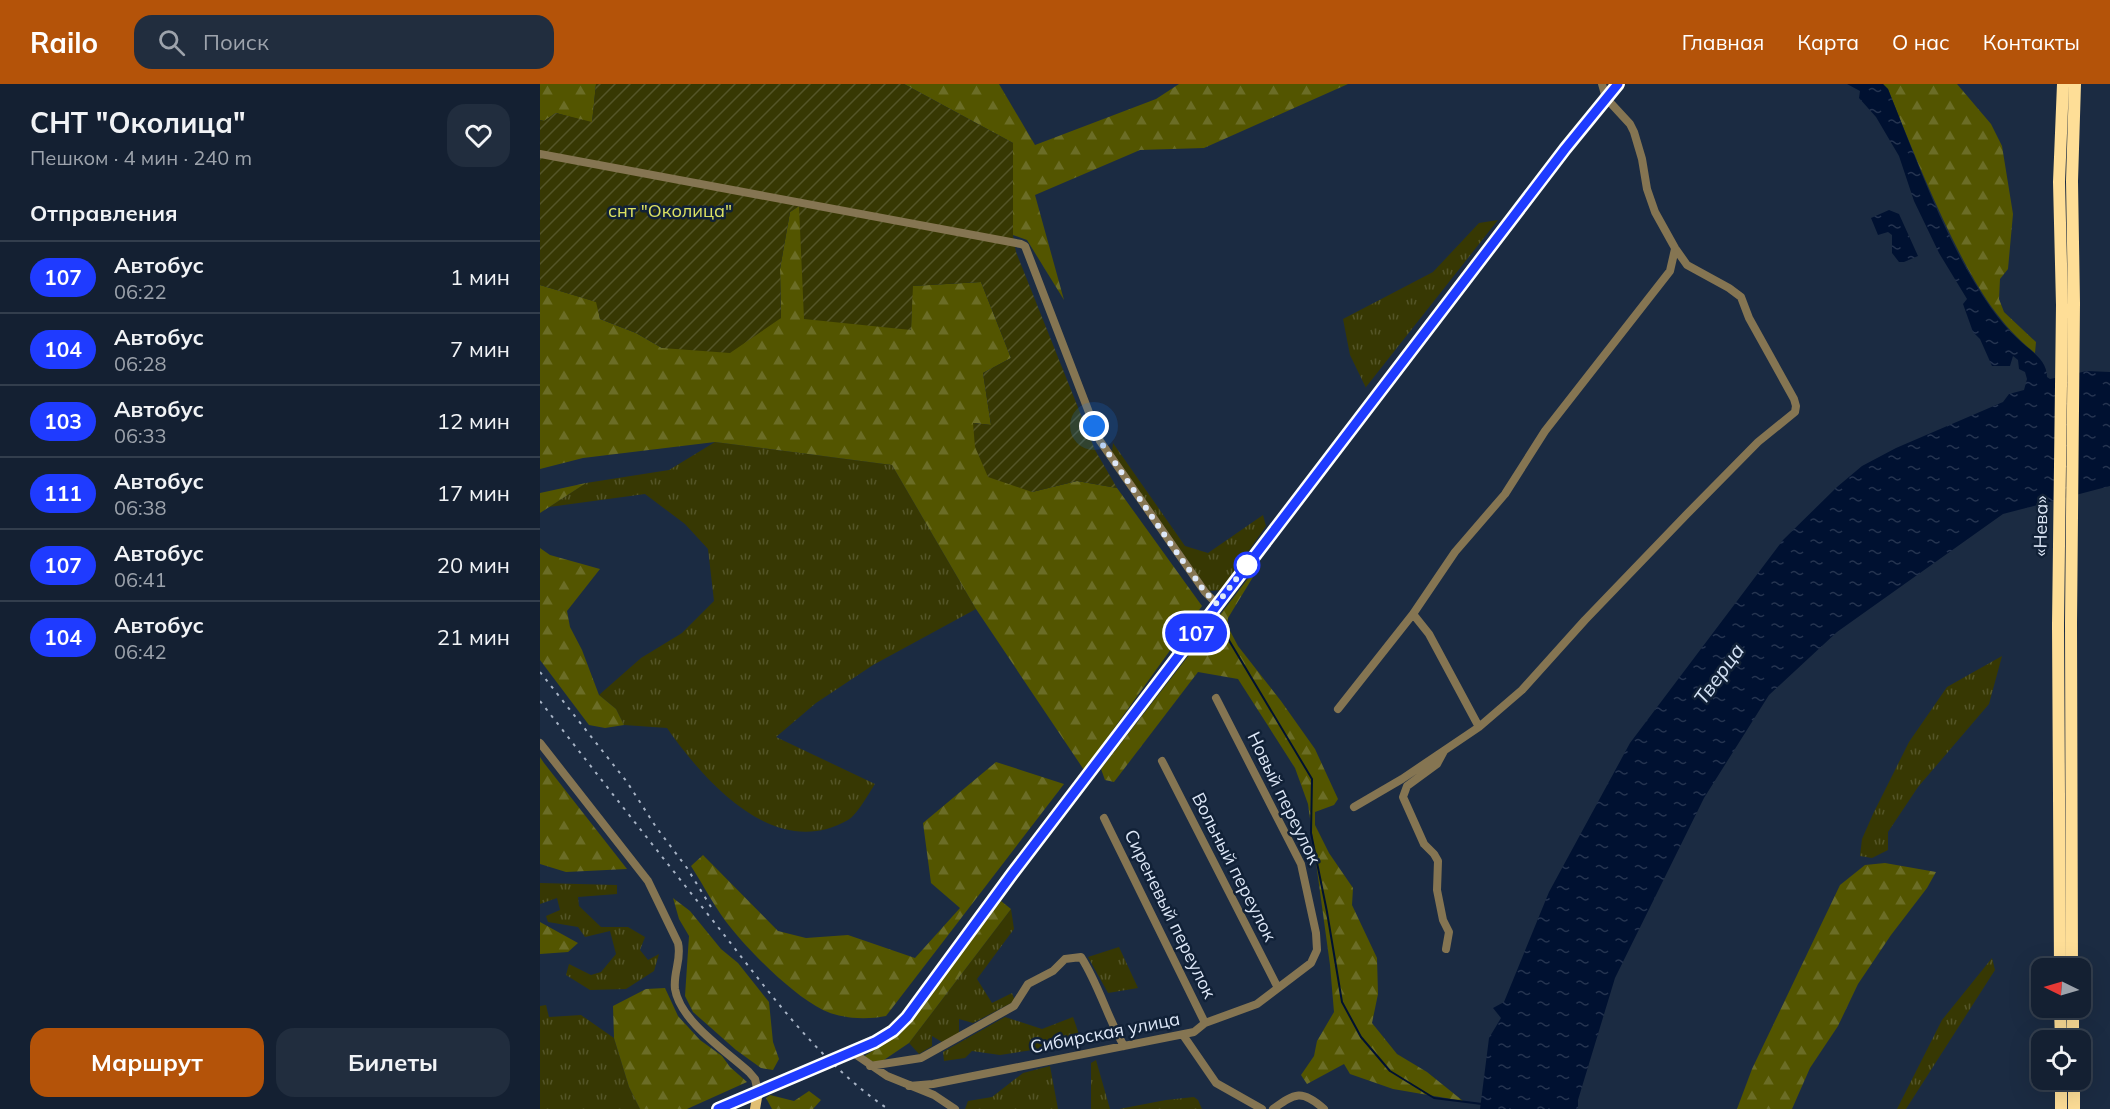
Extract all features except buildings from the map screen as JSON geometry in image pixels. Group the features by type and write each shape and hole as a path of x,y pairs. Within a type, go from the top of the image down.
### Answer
{"highway":[{"name":"«Нева»","path":"2063,84 2059,182 2068,304"},
{"name":"«Нева»","path":"2060,958 2068,304 2075,84"},
{"name":"«Нева»","path":"2065,552 2072,958"},
{"path":"2061,1090 2061,1109"},
{"path":"2074,1090 2074,1109"}],"main road":[{"path":"754,1109 758,1092 852,1052 887,1035 903,1022 1217,604 1618,84"}],"street":[{"path":"1354,807 1402,779 1479,727 1522,690 1585,620 1687,514 1758,442 1795,412 1794,399 1749,318 1741,297 1729,288 1687,266 1675,248 1655,212 1634,132 1630,124 1606,98 1602,84"},
{"path":"540,154 1025,246 1100,441 1205,592 1217,604"},
{"path":"1338,709 1413,614 1455,552 1505,494 1545,431 1670,271 1675,248"},
{"path":"1413,614 1429,634 1479,727"},
{"name":"Новый переулок","path":"1216,698 1301,864 1316,933 1317,950"},
{"path":"540,743 648,880 681,953 675,982 681,1006 692,1020 754,1079 758,1092 718,1109"},
{"path":"1446,749 1437,764 1407,786 1402,797 1424,844 1438,861 1437,890 1443,920 1449,932 1446,949"},
{"name":"Вольный переулок","path":"1162,761 1278,988"},
{"name":"Сиреневый переулок","path":"1104,818 1205,1023"},
{"name":"Сибирская улица","path":"909,1086 933,1084 1194,1032 1205,1023 1257,1004 1311,963 1317,950"},
{"path":"870,1066 921,1058 1014,1006 1028,984 1053,970 1065,959 1081,957 1092,974 1124,1046"},
{"path":"1183,1035 1216,1083 1262,1109"},
{"path":"852,1052 870,1066 909,1086 934,1095 955,1109"},
{"path":"1273,1109 1293,1096 1304,1094 1324,1109"}],"green space":[{"path":"540,84 596,84 592,123 556,113 544,121 540,120"},
{"name":"снт \"Околица\"","path":"596,84 904,84 1013,143 1013,235 1016,252 1095,450 1117,488 1077,481 1032,492 988,477 975,447 973,423 991,425 983,373 1011,358 981,282 913,286 911,330 804,319 799,206 790,212 780,269 781,318 730,353 662,348 636,333 600,319 596,302 540,285 540,120 544,121 556,113 592,122"},
{"path":"904,84 999,84 1035,145 1156,99 1179,84 1348,84 1204,148 1140,150 1035,195 1064,300 1027,240 1013,235 1013,143"},
{"path":"1883,84 1957,84 1991,124 2002,146 2013,214 2008,269 2000,279 1999,299 2004,312 2036,342 2035,353 1997,315 1969,270 1935,201 1888,89"},
{"path":"799,206 911,330 912,286 981,282 1011,358 983,373 991,425 974,423 1032,492 1077,481 1117,488 1202,606 1084,770 976,609 892,465 715,442 583,458 540,469 540,285 597,302 600,319 636,333 662,348 781,318 780,269 790,212"},
{"path":"1498,220 1366,388 1350,355 1343,319 1433,272 1479,223"},
{"path":"715,442 892,465 976,609 873,665 816,703 776,737 875,784 859,809 848,820 821,830 794,831 769,824 744,810 701,771 667,728 624,725 616,709 599,695 641,658 682,633 714,601 708,549 685,524 645,494 549,507 586,483 669,470"},
{"path":"1113,443 1185,546 1208,553 1263,515 1266,526 1221,590 1209,591 1112,452"},
{"path":"586,483 540,513 540,493"},
{"path":"540,548 550,555 600,569 567,611 570,627 582,650 599,695 616,709 624,725 605,728 589,725 540,660"},
{"path":"1250,576 1253,577 1228,618 1228,627 1238,646 1315,749 1338,799 1334,805 1315,812 1315,825 1329,853 1353,888 1352,905 1377,958 1378,994 1372,1023 1397,1054 1427,1072 1463,1101 1393,1089 1350,1074 1344,1064 1307,1084 1301,1075 1314,1056 1317,1041 1334,1012 1330,965 1308,804 1295,768 1238,679 1198,672 1114,782 1105,780 1101,769"},
{"path":"2002,656 1989,704 1918,787 1888,832 1888,850 1872,858 1860,856 1862,839 1909,742 1947,687"},
{"path":"540,757 627,869 566,872 540,864"},
{"path":"996,762 1064,784 886,1016 846,1017 823,1010 799,995 761,961 731,928 691,866 703,855 778,931 806,938 848,935 915,958 960,908 931,883 923,823"},
{"path":"1885,863 1936,872 1858,984 1838,1026 1810,1068 1792,1109 1737,1109 1752,1069 1840,885 1865,865"},
{"path":"540,883 617,885 617,894 578,897 579,906 601,927 628,927 645,937 640,950 648,960 659,954 654,971 626,989 590,990 566,975 569,964 591,975 601,972 616,954 610,931 585,937 578,927 548,922 546,916 560,910 557,898 540,904"},
{"path":"673,898 690,911 721,949 738,963 769,1002 773,1042 779,1059 773,1070 761,1068 736,1050 693,1012 685,996 689,936 679,919"},
{"path":"1001,901 1011,909 909,1043 878,1064 863,1057 901,1033"},
{"path":"1011,909 1014,929 977,979 992,1003 1012,993 1015,1001 973,1023 959,1019 959,1037 942,1042 932,1036 932,1046 919,1054 909,1043"},
{"path":"540,922 578,943 568,952 540,954"},
{"path":"1119,947 1138,988 1108,993 1088,957"},
{"path":"1992,958 1995,970 1906,1109 1897,1109 1942,1020"},
{"path":"665,988 678,1016 700,1040 722,1056 730,1067 747,1082 687,1109 640,1109 629,1087 614,1038 613,1006 646,989"},
{"path":"546,1005 549,1017 581,1015 614,1038 629,1087 640,1109 540,1109 540,1006"},
{"path":"1005,1017 1042,1029 1073,1017 1081,1040 1000,1055 972,1051 965,1058 944,1061 943,1052"},
{"path":"1096,1060 1110,1109 1091,1109 1091,1063"},
{"path":"1050,1066 1058,1109 965,1109 968,1101 992,1097 1023,1073"},
{"path":"809,1091 821,1100 813,1109 772,1109 766,1098 770,1095 794,1101"},
{"path":"1194,1097 1202,1109 1119,1109 1166,1100"}],"water":[{"name":"Тверца","path":"1847,84 1883,84 1888,89 1933,202 1960,256 1991,308 2011,332 2037,355 2044,365 2047,377 2050,379 2087,371 2110,372 2110,486 2003,514 1837,632 1769,695 1704,798 1615,978 1578,1100 1578,1109 1480,1109 1489,1038 1501,1018 1493,1008 1504,1002 1549,892 1630,743 1783,540 1862,466 1896,448 2003,402 2009,394 2024,390 2027,379 2025,372 2019,369 2018,360 2013,356 2010,366 1992,366 1980,339 1973,332 1963,304 1967,299 1939,253 1914,201 1899,156 1876,117 1859,98 1860,91"},
{"path":"1889,210 1899,214 1918,256 1899,262 1892,253 1892,235 1888,232 1878,235 1871,218"}],"waterway":[{"path":"1259,560 1286,524"},
{"path":"1232,595 1247,576"},
{"path":"1215,617 1312,779 1311,833 1342,1002 1361,1037 1390,1071 1434,1098 1482,1104"}],"railway":[{"path":"540,672 627,782 656,827 687,868 711,907"},
{"path":"540,701 796,1025 840,1070 888,1109"}],"bus line":[{"name":"107","path":"718,1109 875,1042 893,1031 907,1017 1238,576 1565,149 1618,84"}],"route":[{"path":"1094,426 1100,441 1159,527 1205,592 1217,604 1247,565"}]}
